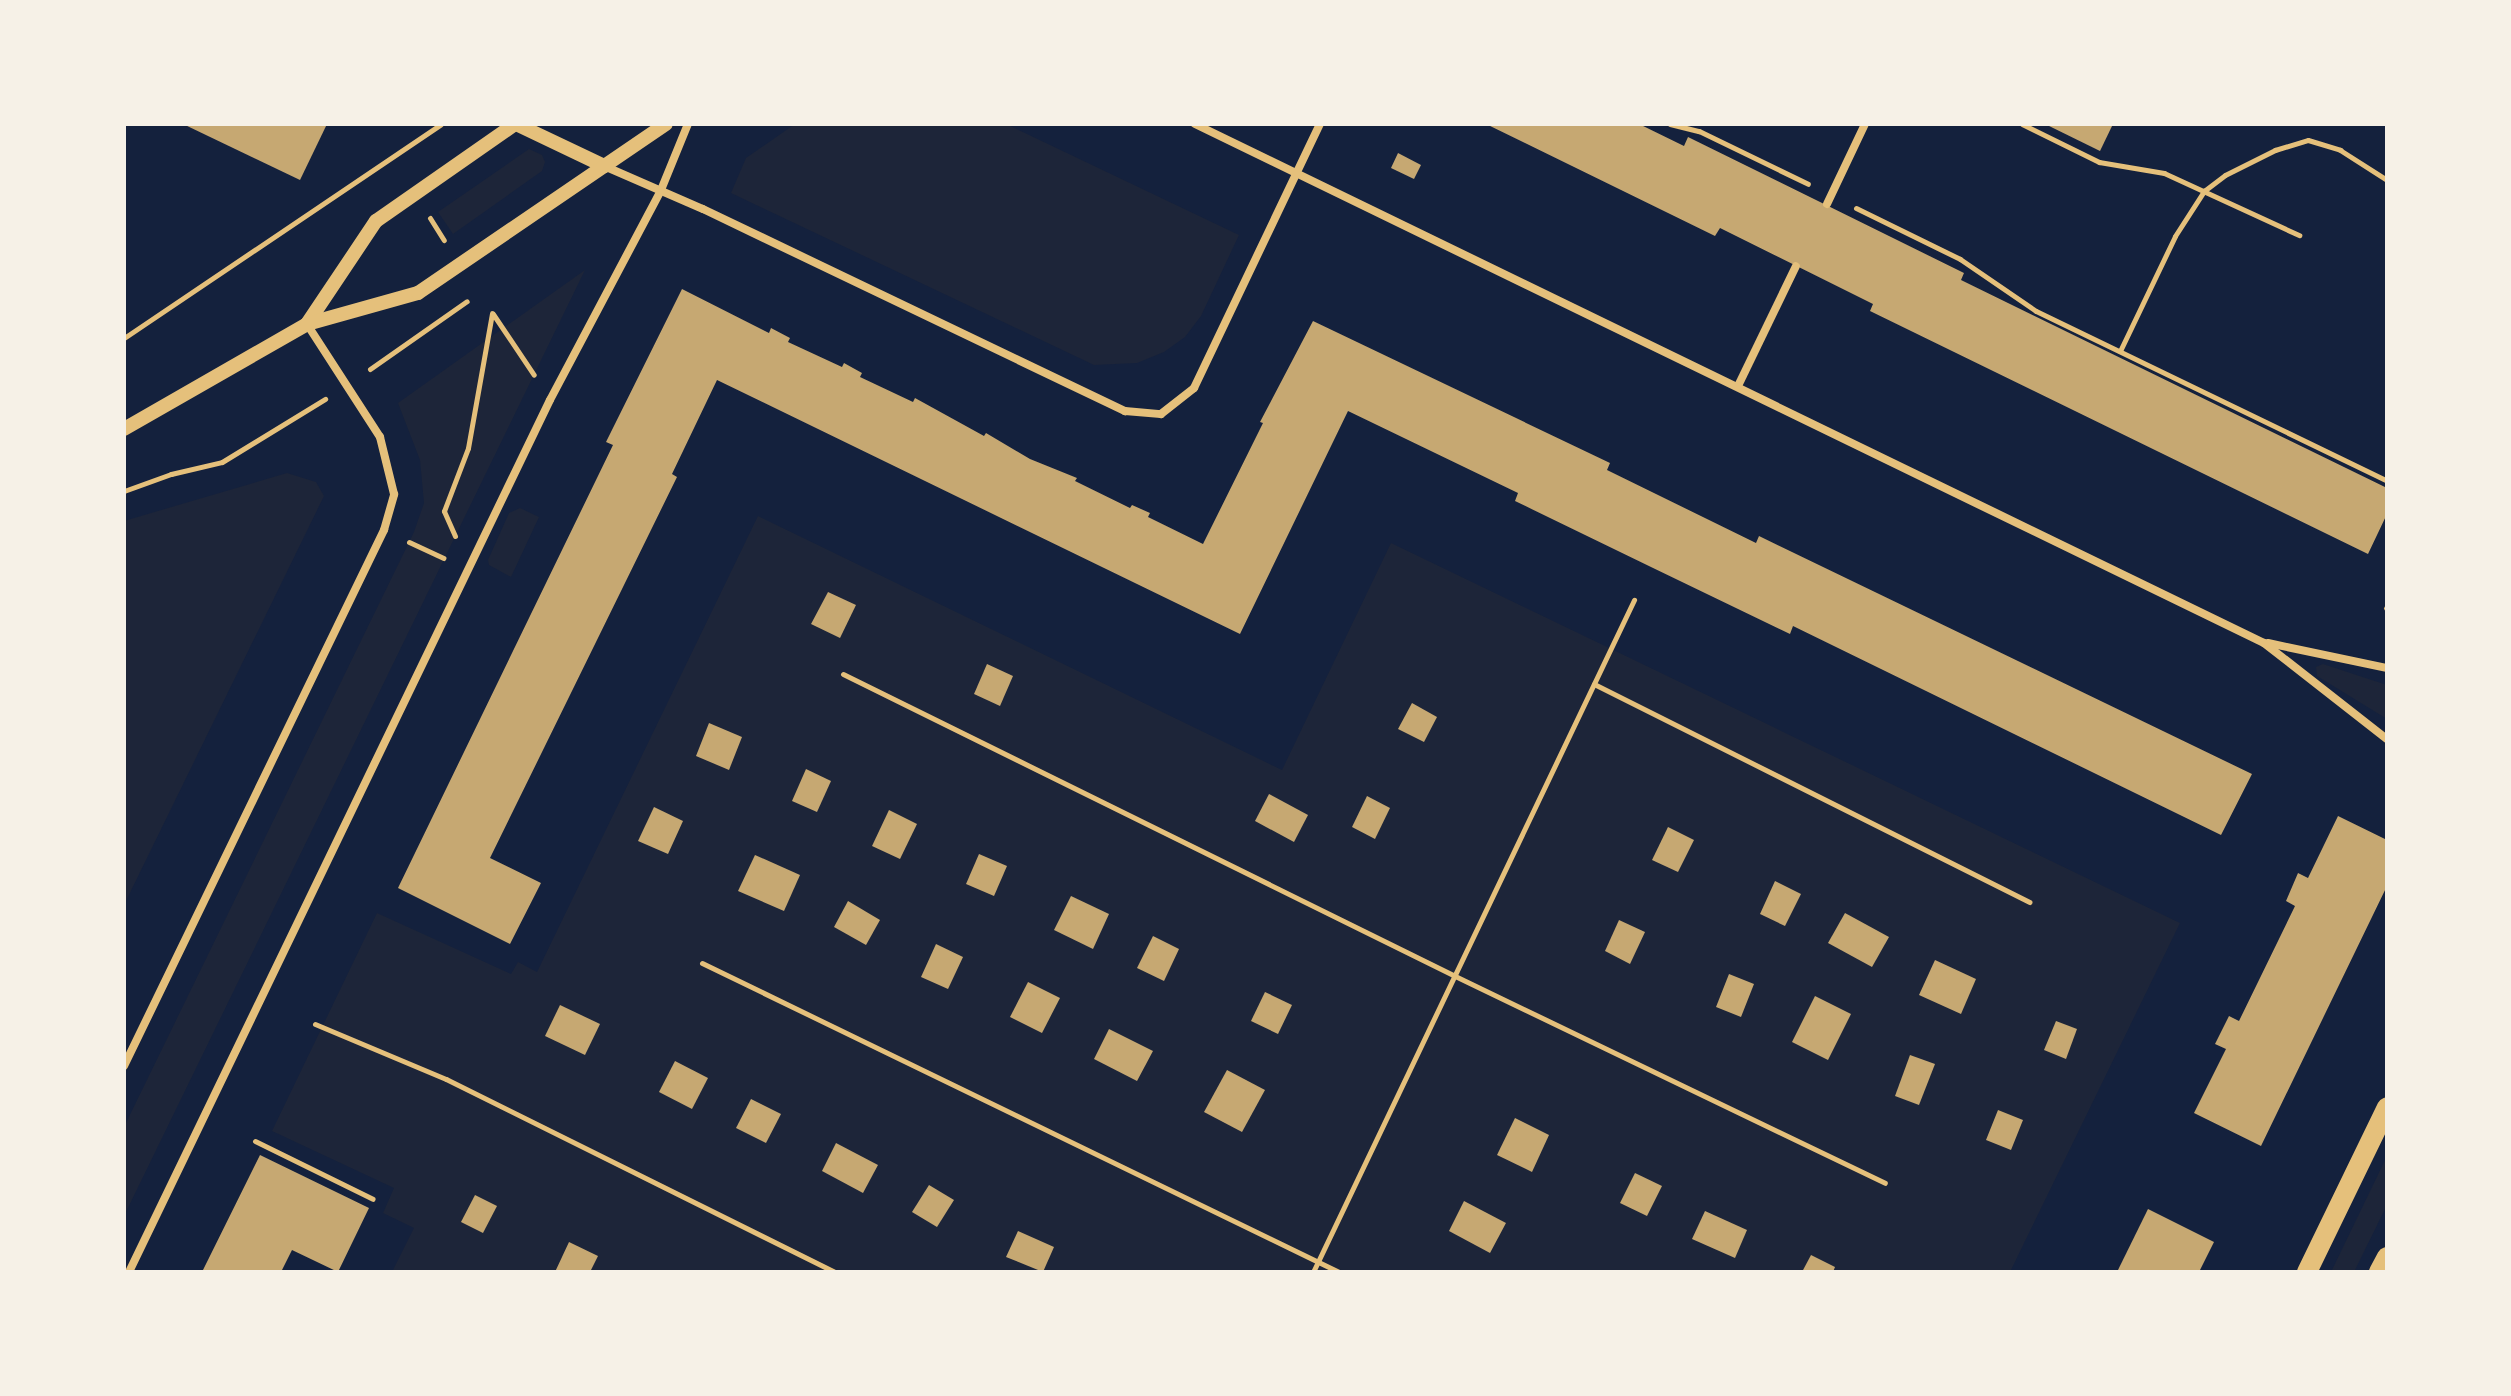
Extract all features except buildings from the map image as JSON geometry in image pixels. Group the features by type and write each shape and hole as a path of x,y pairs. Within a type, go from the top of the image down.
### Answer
{"main road":[{"path":"2307,1272 2387,1107"},
{"path":"2379,1272 2387,1257"}],"street":[{"path":"307,324 376,221 515,124 661,190 1125,411 1161,414 1194,388 1320,124"},
{"path":"124,429 307,324 418,293 666,124"},
{"path":"129,1272 550,400 661,190 688,124"},
{"path":"1195,124 2264,643 2387,739"},
{"path":"1827,204 1865,124"},
{"path":"1738,386 1796,266"},
{"path":"124,1066 384,530 394,494 380,437 307,324"},
{"path":"2264,643 2387,668"}],"path":[{"path":"124,338 441,124"},
{"path":"1670,124 1699,131 1808,184"},
{"path":"2022,124 2099,162 2164,173 2299,235"},
{"path":"2120,351 2175,236 2204,191 2225,175 2275,150 2308,140 2340,150 2387,180"},
{"path":"1856,208 1960,259 2036,311 2387,481"},
{"path":"429,217 444,240"},
{"path":"469,570 444,511 468,448 492,313 550,400"},
{"path":"124,491 171,474 222,462 280,429"},
{"path":"409,542 444,559"},
{"path":"1313,1272 1634,600"},
{"path":"843,674 1455,976 1885,1183"},
{"path":"1594,684 2030,902"},
{"path":"702,963 1339,1272"},
{"path":"315,1024 446,1079 834,1272"},
{"path":"255,1141 373,1199"}],"shaded area":[{"path":"795,124 1006,124 1239,235 1201,316 1185,337 1164,352 1137,363 1094,365 731,193 746,158"},
{"path":"529,149 542,155 545,162 542,171 453,234 438,212"},
{"path":"585,270 124,1216 124,1127 414,532 424,503 420,460 398,403"},
{"path":"287,473 316,482 324,496 124,905 124,521"},
{"path":"520,508 539,517 511,577 489,565 488,560 509,513"},
{"path":"758,516 1282,770 1391,543 2180,923 2010,1272 392,1272 414,1228 383,1213 394,1188 272,1131 377,913 511,974 518,962 537,972"},
{"path":"2323,664 2387,685 2387,719 2317,676 2316,667"},
{"path":"2387,1156 2387,1205 2354,1272 2331,1272"}]}
